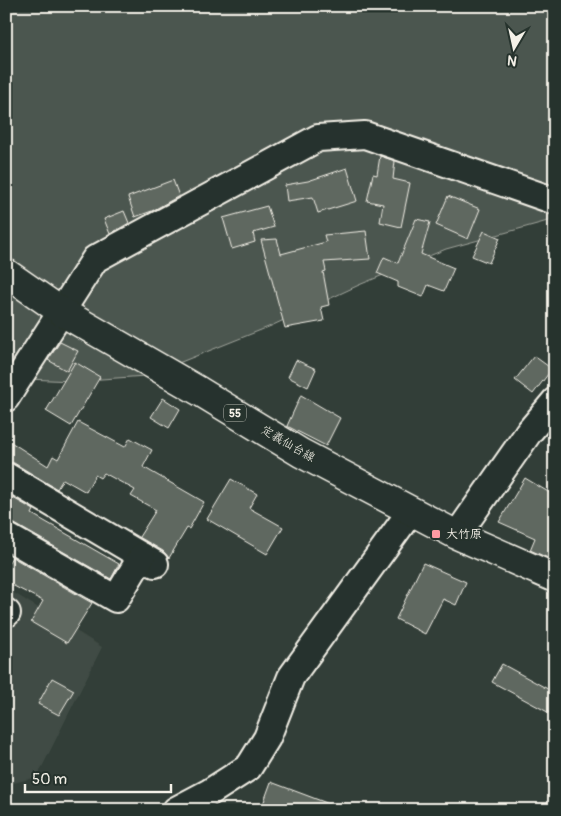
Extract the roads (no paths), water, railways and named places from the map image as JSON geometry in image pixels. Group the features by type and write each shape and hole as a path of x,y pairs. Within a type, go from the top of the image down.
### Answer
{"main road":[{"name":"定義仙台線","path":"6,273 62,312 199,391 301,453 457,535 555,578"}],"street":[{"path":"6,398 95,259 318,138 365,135 555,201"},
{"path":"457,535 529,432 555,402"},
{"path":"6,476 149,560 116,599 6,536"},
{"path":"176,810 210,792 249,767 267,738 291,677 411,510"}],"place":[{"name":"大竹原","path":"436,534"}]}
